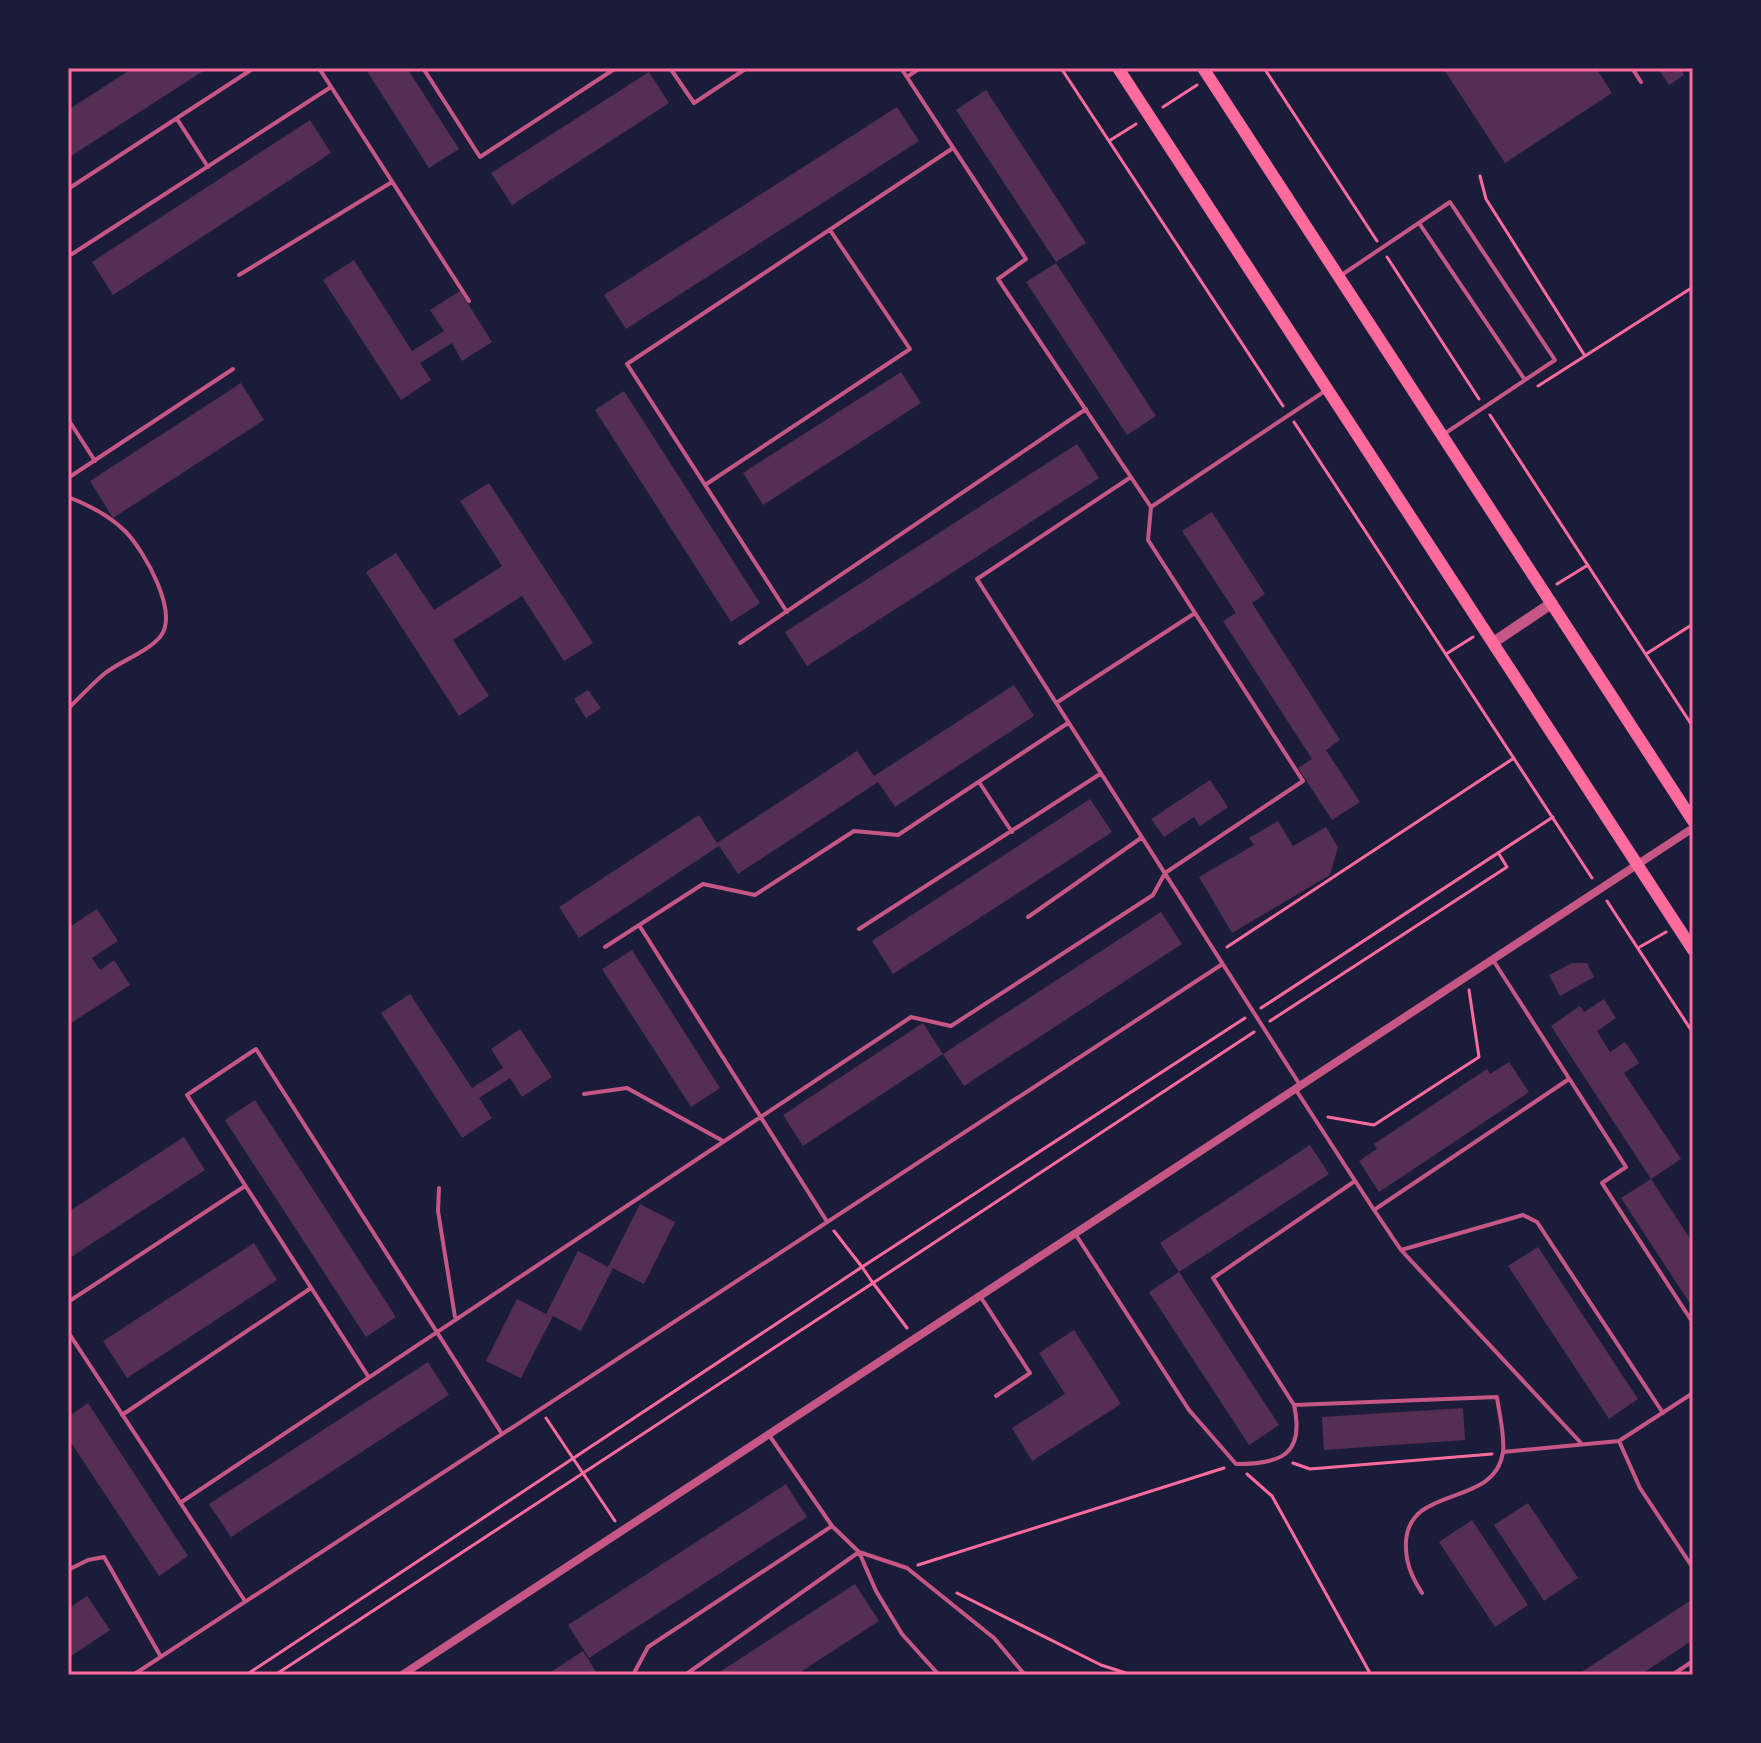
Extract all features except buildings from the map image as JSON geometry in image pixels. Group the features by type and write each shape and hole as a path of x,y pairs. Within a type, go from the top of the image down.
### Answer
{"main road":[{"path":"1118,68 1693,950"},
{"path":"1206,73 1693,821"}],"street":[{"path":"1494,642 1552,603"},
{"path":"402,1675 1693,828"}],"lane":[{"path":"68,189 254,68"},
{"path":"319,68 469,301"},
{"path":"423,68 480,157 616,68"},
{"path":"670,68 694,103 747,68"},
{"path":"180,1503 455,1317 911,1017 951,1026 1153,895 1165,873 1303,781 1148,540 1151,507 998,279 1026,259 901,68"},
{"path":"907,77 920,68"},
{"path":"1632,68 1641,82"},
{"path":"72,254 331,87"},
{"path":"177,119 208,167"},
{"path":"787,612 627,364 953,148"},
{"path":"239,275 392,182"},
{"path":"1338,277 1450,202 1555,360 1442,435"},
{"path":"1419,223 1525,380"},
{"path":"705,485 910,349 830,230"},
{"path":"68,478 233,369"},
{"path":"1151,507 1329,389"},
{"path":"740,643 1086,409"},
{"path":"68,419 95,461"},
{"path":"1131,477 977,579 1253,1013 1312,1115 1401,1250 1581,1443"},
{"path":"68,497 100,512 126,533 148,564 167,606 167,625 159,638 104,674 68,709"},
{"path":"1055,703 1195,613"},
{"path":"605,947 703,884 755,895 854,831 898,835 1068,723"},
{"path":"859,929 1100,774"},
{"path":"979,782 1012,832"},
{"path":"1028,917 1142,838"},
{"path":"639,925 827,1221"},
{"path":"1493,960 1626,1167 1602,1183 1693,1323"},
{"path":"133,1675 1221,965"},
{"path":"368,1376 187,1095 256,1049 502,1434"},
{"path":"1374,1210 1569,1079"},
{"path":"584,1094 627,1088 723,1141"},
{"path":"1075,1234 1189,1410 1236,1464 1265,1464 1282,1459 1294,1444 1299,1427 1294,1405 1213,1278 1355,1181"},
{"path":"68,1302 245,1186"},
{"path":"439,1188 438,1211 455,1317"},
{"path":"1401,1250 1523,1215 1537,1222 1663,1413"},
{"path":"122,1415 311,1288"},
{"path":"980,1296 1030,1373 996,1396"},
{"path":"68,1332 245,1601"},
{"path":"1503,1452 1619,1441 1693,1393"},
{"path":"1294,1405 1497,1397 1503,1452 1486,1481 1417,1512 1407,1529 1405,1555 1422,1593"},
{"path":"769,1435 832,1526 859,1552 902,1634 939,1675"},
{"path":"1619,1441 1640,1488 1693,1568"},
{"path":"633,1675 648,1647 832,1526"},
{"path":"859,1552 907,1568 994,1638 1025,1675"},
{"path":"685,1675 859,1552"},
{"path":"68,1570 88,1560 104,1557 161,1657"},
{"path":"1672,1675 1693,1661"}],"path":[{"path":"1061,68 1693,1033"},
{"path":"1109,141 1149,116 1206,73"},
{"path":"1480,176 1486,199 1585,356"},
{"path":"1527,394 1693,287"},
{"path":"1491,417 1503,409"},
{"path":"1646,654 1693,624"},
{"path":"1215,955 1514,758"},
{"path":"246,1675 575,1461 862,1267 1553,817"},
{"path":"275,1675 1507,867 1499,854"},
{"path":"1312,1115 1374,1125 1479,1057 1467,977"},
{"path":"827,1221 915,1339"},
{"path":"540,1409 621,1531"},
{"path":"1282,1459 1310,1469 1503,1452"},
{"path":"907,1568 1236,1464 1272,1496 1371,1675"},
{"path":"949,1589 1101,1665 1132,1675"}]}
